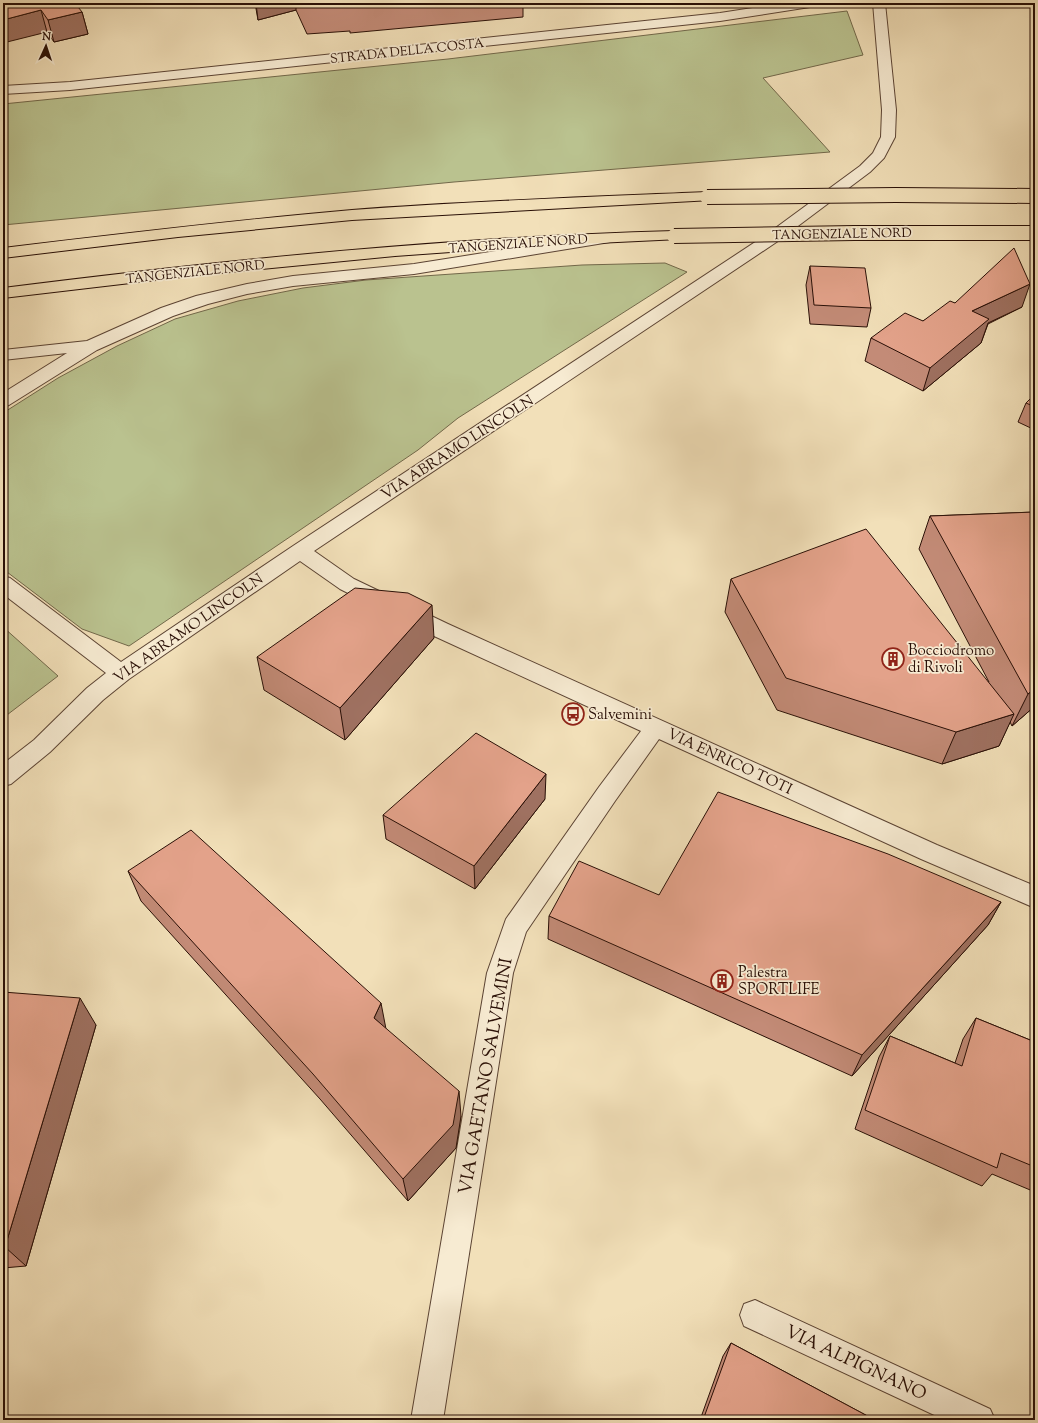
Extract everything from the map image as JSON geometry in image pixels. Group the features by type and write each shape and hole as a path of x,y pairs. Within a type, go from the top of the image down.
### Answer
{"highway":[{"path":"3,253 101,241 352,215 520,204 707,197 896,195 1035,196"},
{"name":"TANGENZIALE NORD","path":"3,293 214,268 398,251 619,237 826,233 1035,233"}],"street":[{"name":"STRADA DELLA COSTA","path":"3,90 70,86 712,18 810,3"},
{"name":"VIA ABRAMO LINCOLN","path":"3,777 42,746 95,694 121,673 300,551 772,238 865,169 879,154 888,138 889,110 879,3"},
{"path":"3,401 91,346 167,312 202,300 247,289 300,280 414,269 619,237"},
{"path":"3,355 91,346"},
{"name":"VIA ENRICO TOTI","path":"300,551 347,584 441,630 929,852 1035,897"},
{"path":"3,583 121,673"},
{"name":"VIA GAETANO SALVEMINI","path":"427,1420 500,973 515,927 606,794 656,727"},
{"name":"VIA ALPIGNANO","path":"755,1315 978,1420"}],"green space":[{"path":"847,11 863,55 763,78 830,152 454,182 3,225 3,104 448,59"},
{"path":"665,263 687,272 458,418 418,450 129,646 82,629 3,569 3,413 58,378 117,346 175,319 238,301 303,288 366,280 582,265"},
{"path":"3,627 58,676 3,718"}],"building":[{"path":"3,3 75,3 82,12 48,20 41,10 3,20"},
{"path":"302,3 330,3 303,5"},
{"path":"1014,248 1030,284 972,311 989,319 930,368 871,338 905,313 923,321 950,301 955,303"},
{"path":"810,266 865,268 871,308 814,305"},
{"path":"1035,394 1035,407 1026,403"},
{"path":"1035,512 1035,688 1028,694 930,516"},
{"path":"866,529 1014,714 956,732 786,678 731,579"},
{"path":"355,588 408,593 432,605 340,708 257,657"},
{"path":"476,733 546,774 474,866 383,815"},
{"path":"718,792 888,854 1001,902 862,1055 549,916 579,861 659,895"},
{"path":"191,830 381,1003 374,1018 459,1091 453,1125 403,1179 313,1074 128,871"},
{"path":"3,992 80,998 5,1247 3,1247"},
{"path":"976,1018 1035,1042 1035,1167 1001,1153 997,1168 865,1110 890,1036 962,1066"},
{"path":"731,1343 875,1420 703,1420"}],"place":[{"name":"Bocciodromo di Rivoli","path":"893,659"},
{"name":"Salvemini","path":"573,714"},
{"name":"Palestra SPORTLIFE","path":"722,981"}]}
